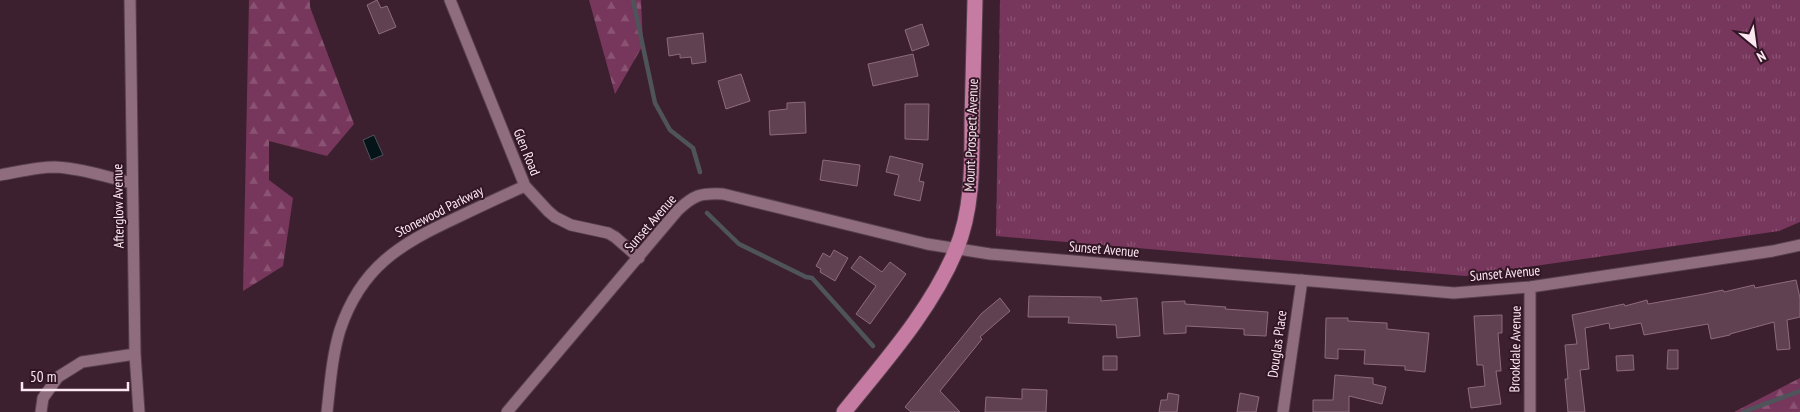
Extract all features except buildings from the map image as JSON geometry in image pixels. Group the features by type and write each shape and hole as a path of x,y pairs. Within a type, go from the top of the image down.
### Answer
{"main road":[{"name":"Mount Prospect Avenue","path":"844,412 908,332 944,276 957,248 964,223 971,183 975,0"}],"street":[{"name":"Afterglow Avenue","path":"130,0 135,354 139,412"},
{"name":"Glen Road","path":"450,0 525,186 555,217 571,225 615,237 639,258"},
{"path":"0,175 54,167 67,168 132,183"},
{"name":"Stonewood Parkway","path":"327,412 334,356 340,330 354,298 374,271 385,259 410,240 525,186"},
{"name":"Sunset Avenue","path":"507,412 678,210 690,199 702,195 723,194 927,244 990,254 1454,293 1530,287 1773,251 1800,245"},
{"name":"Douglas Place","path":"1283,412 1302,280"},
{"name":"Brookdale Avenue","path":"1530,287 1530,412"},
{"path":"41,412 43,398 58,377 82,362 135,354"}],"green space":[{"path":"249,0 310,0 310,7 354,124 327,156 269,141 269,180 293,198 283,266 243,291"},
{"path":"589,0 641,0 643,45 615,94"},
{"path":"1000,0 1800,0 1800,222 1779,231 1465,276 996,236"},
{"path":"1800,378 1800,412 1734,412"}],"shaded area":[{"path":"374,135 383,155 371,160 363,140"}],"waterway":[{"path":"633,0 655,103 670,130 693,148 700,172"},
{"path":"707,213 739,244 806,277 812,278 873,346"},
{"path":"1743,412 1800,391"}]}
